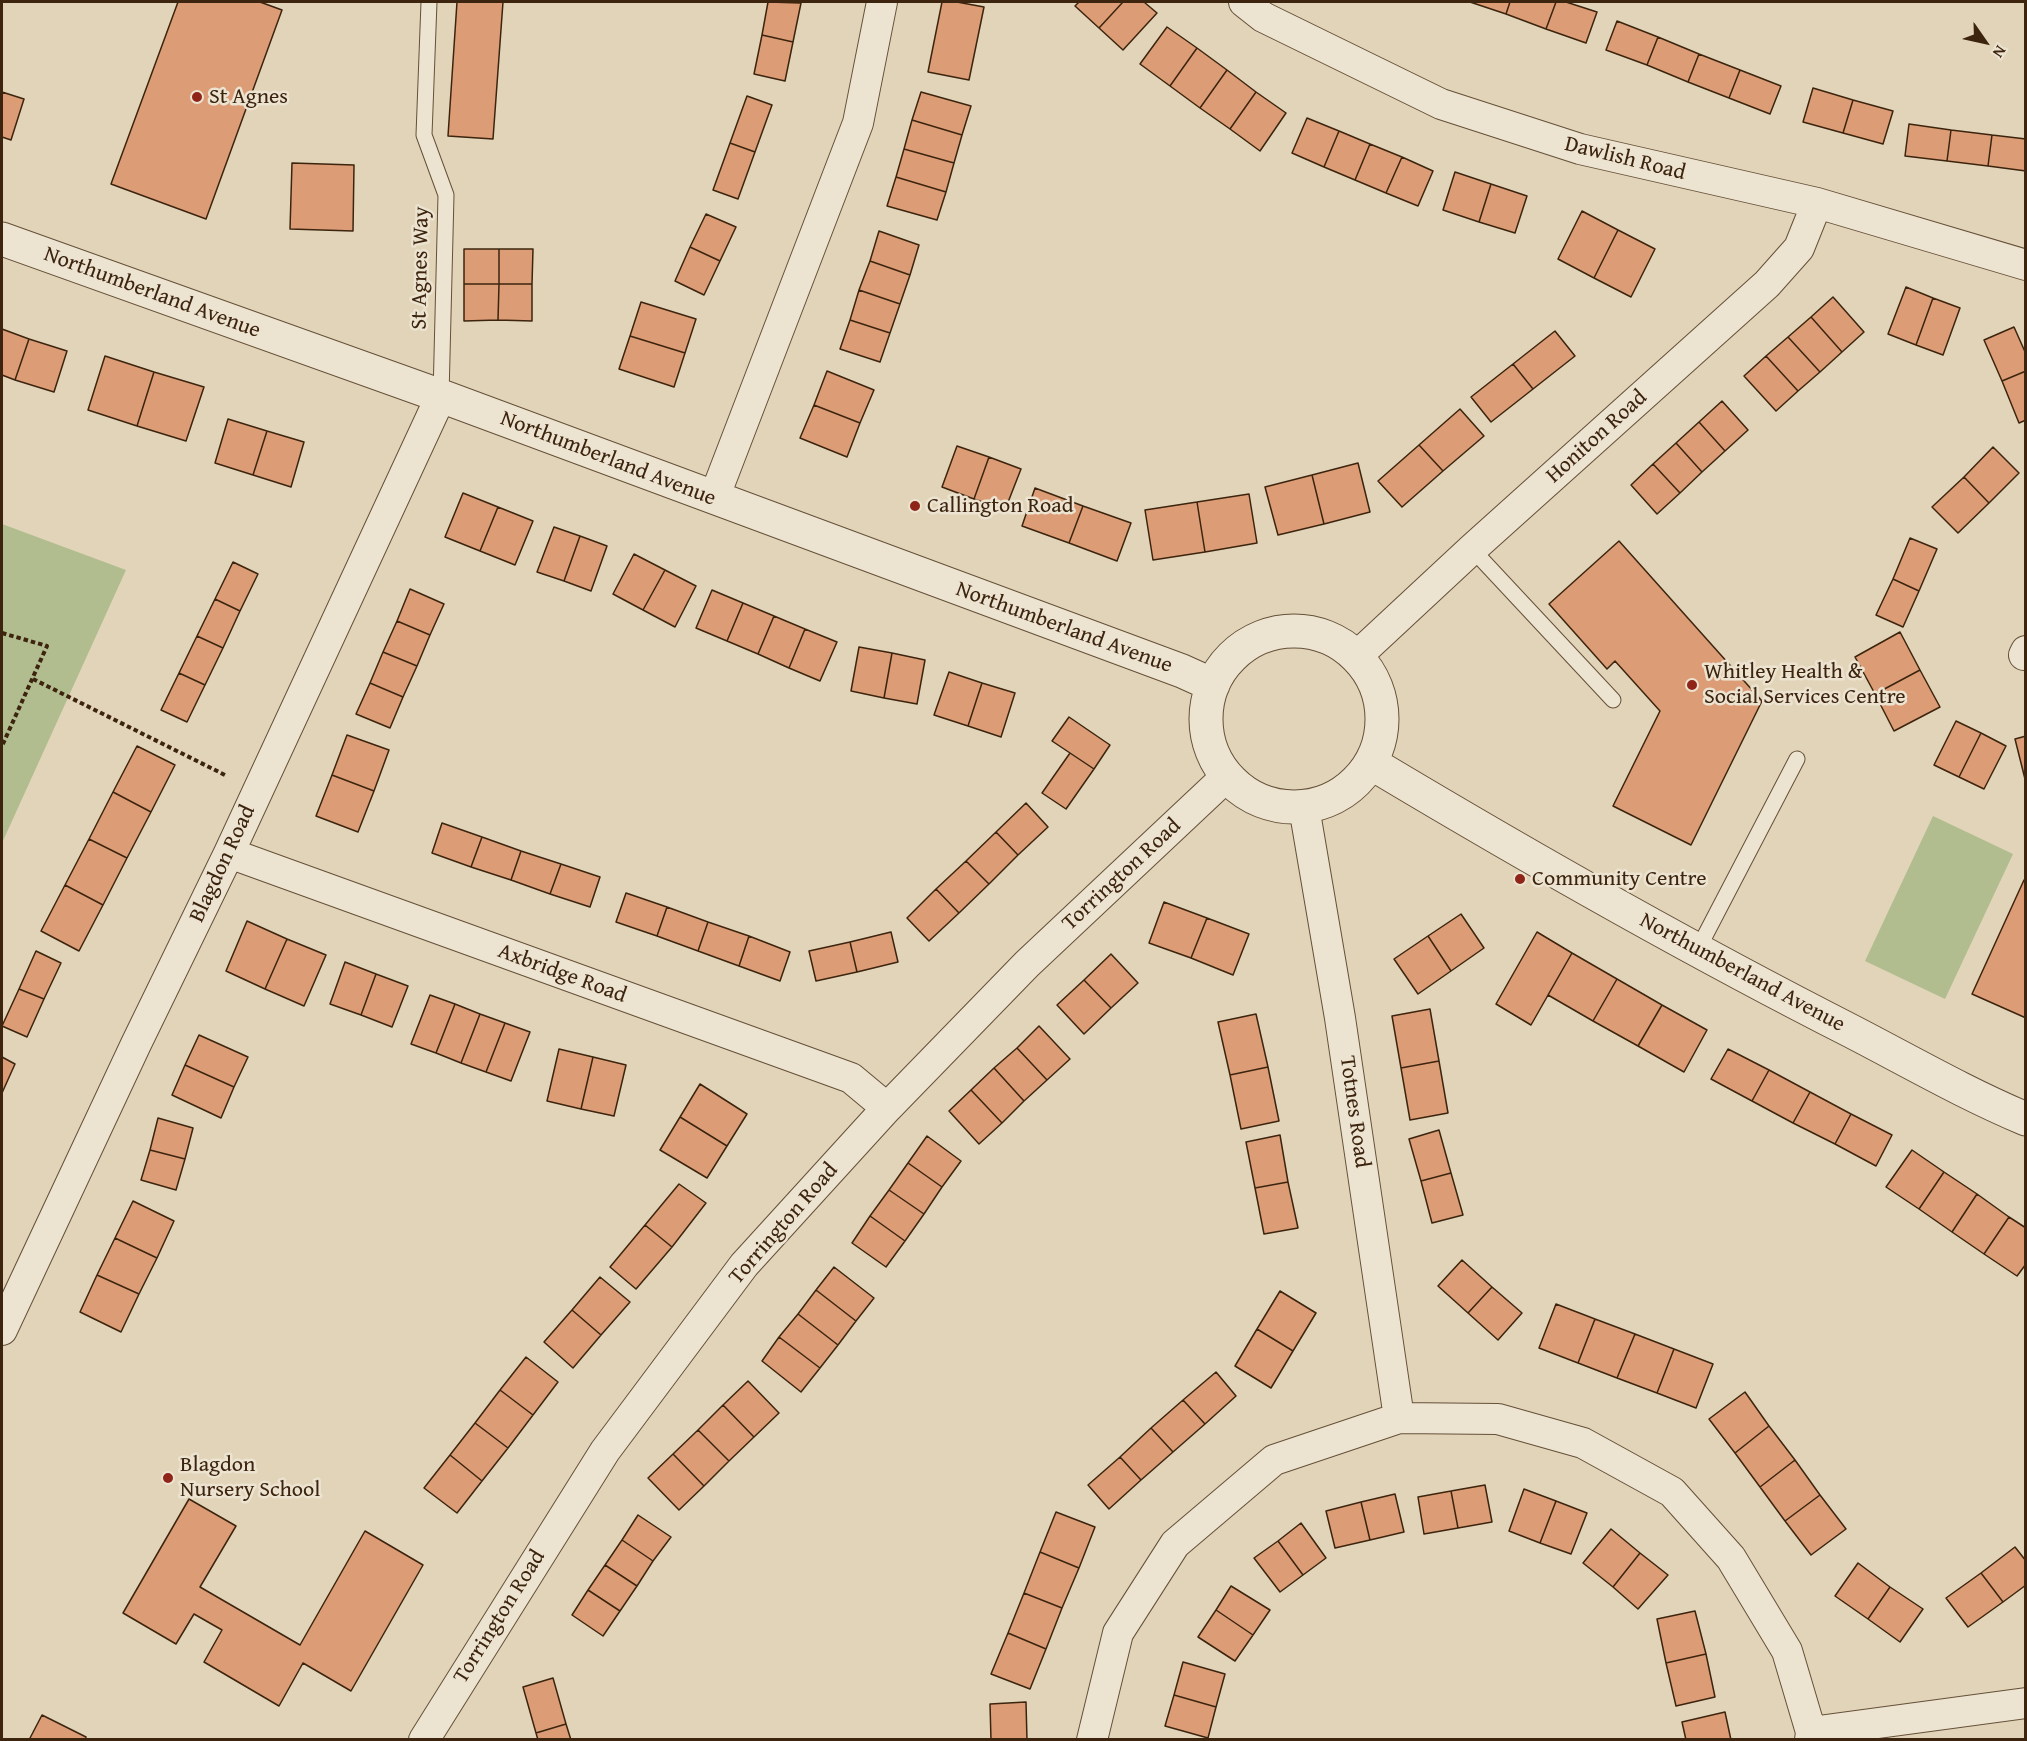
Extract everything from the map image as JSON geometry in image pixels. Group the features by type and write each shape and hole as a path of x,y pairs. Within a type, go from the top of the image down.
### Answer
{"street":[{"path":"714,498 858,123 882,2"},
{"name":"Dawlish Road","path":"1244,2 1263,17 1441,104 1580,150 1816,203 2025,265"},
{"name":"Honiton Road","path":"1357,656 1472,549 1767,284 1799,248 1816,203"},
{"name":"Northumberland Avenue","path":"2,239 441,396 1182,671 1213,685"},
{"name":"Blagdon Road","path":"2,1330 131,1054 229,853 441,396"},
{"path":"1307,631 1334,639 1357,656 1374,680 1382,707 1381,736 1371,762 1354,784 1331,799 1304,807 1283,807 1262,801 1243,791 1227,776 1214,756 1207,733 1207,708 1213,685 1228,660 1250,642 1278,632 1307,631"},
{"name":"Northumberland Avenue","path":"1371,762 1697,951 2025,1119"},
{"name":"Torrington Road","path":"424,1740 605,1451 744,1265 887,1108 1027,964 1227,776"},
{"name":"Totnes Road","path":"1304,807 1340,1018 1399,1418"},
{"name":"Axbridge Road","path":"229,853 850,1078 887,1108"},
{"path":"1092,1740 1118,1632 1175,1544 1274,1460 1399,1418 1498,1419 1583,1443 1672,1492 1731,1558 1787,1650 1810,1736 2025,1703"}],"lane":[{"name":"St Agnes Way","path":"429,2 424,135 446,195 441,396"},
{"path":"1472,549 1613,700"},
{"path":"1697,951 1797,759"}],"path":[{"path":"2,633 47,646 2,746"},
{"path":"33,679 257,791"}],"green space":[{"path":"2,524 126,570 2,843"},
{"path":"1933,816 2013,854 1945,999 1865,961"}],"building":[{"name":"St Agnes","path":"178,2 260,2 282,10 206,219 111,184"},
{"path":"457,2 503,2 493,139 448,136"},
{"path":"768,2 801,3 793,42 762,35"},
{"path":"942,2 984,7 969,80 928,72"},
{"path":"1079,2 1123,2 1099,28 1075,6"},
{"path":"1123,2 1144,2 1157,13 1123,50 1099,28"},
{"path":"1470,2 1510,2 1506,14"},
{"path":"1510,2 1556,2 1546,29 1506,14"},
{"path":"1556,2 1566,2 1597,12 1586,43 1546,29"},
{"path":"1617,21 1658,37 1647,65 1606,50"},
{"path":"1167,27 1197,48 1170,86 1140,64"},
{"path":"762,35 793,42 785,81 754,74"},
{"path":"1658,37 1699,54 1688,82 1647,65"},
{"path":"1197,48 1227,70 1200,108 1170,86"},
{"path":"1699,54 1740,70 1729,98 1688,82"},
{"path":"1227,70 1256,92 1230,129 1200,108"},
{"path":"1740,70 1781,86 1770,114 1729,98"},
{"path":"1813,88 1853,100 1843,133 1803,122"},
{"path":"2,92 24,99 11,140 2,137"},
{"path":"921,92 971,106 962,135 912,120"},
{"path":"1256,92 1286,113 1260,151 1230,129"},
{"path":"747,96 772,105 755,152 730,143"},
{"path":"1853,100 1893,111 1883,144 1843,133"},
{"path":"1307,118 1339,131 1324,167 1292,153"},
{"path":"912,120 962,135 954,163 904,149"},
{"path":"1909,124 1951,130 1947,161 1905,156"},
{"path":"1951,130 1992,135 1988,166 1947,161"},
{"path":"1339,131 1370,144 1355,180 1324,167"},
{"path":"1992,135 2026,139 2026,171 1988,166"},
{"path":"730,143 755,152 738,199 713,190"},
{"path":"1370,144 1402,157 1386,193 1355,180"},
{"path":"904,149 954,163 946,192 896,177"},
{"path":"1402,157 1433,171 1418,206 1386,193"},
{"path":"292,163 354,165 353,231 290,229"},
{"path":"1455,172 1491,184 1479,222 1443,210"},
{"path":"896,177 946,192 937,220 887,206"},
{"path":"1491,184 1527,196 1515,233 1479,222"},
{"path":"1582,211 1618,230 1594,278 1558,259"},
{"path":"706,214 736,227 720,261 690,247"},
{"path":"1618,230 1655,249 1631,297 1594,278"},
{"path":"879,231 919,245 910,275 870,261"},
{"path":"690,247 720,261 704,295 675,281"},
{"path":"464,249 499,249 499,284 464,284"},
{"path":"499,249 533,249 532,284 499,284"},
{"path":"870,261 910,275 900,304 859,290"},
{"path":"464,284 499,284 498,320 464,321"},
{"path":"499,284 532,284 532,321 498,320"},
{"path":"1906,287 1933,298 1916,345 1888,334"},
{"path":"859,290 900,304 890,333 850,320"},
{"path":"1833,297 1864,332 1842,352 1811,317"},
{"path":"1933,298 1960,308 1943,355 1916,345"},
{"path":"641,302 696,319 685,353 630,336"},
{"path":"1811,317 1842,352 1820,372 1788,337"},
{"path":"850,320 890,333 880,362 840,349"},
{"path":"2014,327 2026,354 2026,371 2002,381 1984,340"},
{"path":"2,329 29,339 15,380 2,375"},
{"path":"1555,331 1575,356 1533,389 1513,364"},
{"path":"630,336 685,353 674,387 619,369"},
{"path":"1788,337 1820,372 1798,391 1766,356"},
{"path":"29,339 67,351 54,392 15,380"},
{"path":"105,356 154,372 137,426 88,410"},
{"path":"1766,356 1798,391 1776,411 1744,376"},
{"path":"1513,364 1533,389 1491,422 1471,397"},
{"path":"827,371 874,390 860,423 814,405"},
{"path":"2026,371 2026,420 2019,423 2002,381"},
{"path":"154,372 204,387 186,441 137,426"},
{"path":"1722,401 1748,430 1725,451 1699,422"},
{"path":"814,405 860,423 847,457 800,438"},
{"path":"1460,409 1484,436 1443,471 1419,445"},
{"path":"228,419 267,431 253,475 215,463"},
{"path":"1699,422 1725,451 1702,472 1676,443"},
{"path":"267,431 304,442 291,487 253,475"},
{"path":"1676,443 1702,472 1680,493 1653,464"},
{"path":"1419,445 1443,471 1402,507 1378,481"},
{"path":"957,446 989,457 974,499 942,487"},
{"path":"1993,447 2019,473 1989,503 1964,477"},
{"path":"989,457 1021,469 1005,510 974,499"},
{"path":"1358,463 1370,512 1324,524 1312,475"},
{"path":"1653,464 1680,493 1657,514 1631,485"},
{"path":"1312,475 1324,524 1278,535 1265,487"},
{"path":"1964,477 1989,503 1958,533 1932,507"},
{"path":"1035,488 1083,506 1069,543 1022,526"},
{"path":"463,493 498,507 480,551 445,537"},
{"path":"1249,494 1257,543 1205,552 1197,502"},
{"path":"1197,502 1205,552 1153,560 1145,510"},
{"path":"1083,506 1131,523 1117,561 1069,543"},
{"path":"498,507 533,521 515,565 480,551"},
{"path":"554,527 580,536 564,581 537,572"},
{"path":"580,536 607,546 591,591 564,581"},
{"path":"1910,538 1937,549 1919,591 1893,579"},
{"name":"Whitley Health & Social Services Centre","path":"1619,541 1762,701 1691,845 1613,806 1660,711 1615,661 1607,669 1549,604"},
{"path":"634,554 665,570 643,610 613,594"},
{"path":"233,562 258,574 240,611 215,599"},
{"path":"665,570 696,586 675,627 643,610"},
{"path":"1893,579 1919,591 1903,627 1876,615"},
{"path":"410,589 444,604 430,635 397,621"},
{"path":"712,590 743,603 727,641 696,628"},
{"path":"215,599 240,611 223,648 197,636"},
{"path":"743,603 774,616 758,654 727,641"},
{"path":"774,616 805,629 789,668 758,654"},
{"path":"397,621 430,635 417,666 383,652"},
{"path":"805,629 837,642 820,681 789,668"},
{"path":"1900,632 1920,670 1875,694 1855,657"},
{"path":"197,636 223,648 205,685 179,673"},
{"path":"859,647 892,653 884,698 851,691"},
{"path":"383,652 417,666 403,697 370,683"},
{"path":"892,653 925,660 917,704 884,698"},
{"path":"1920,670 1940,707 1894,731 1875,694"},
{"path":"949,672 982,683 968,726 934,715"},
{"path":"179,673 205,685 187,722 161,710"},
{"path":"370,683 403,697 390,728 356,714"},
{"path":"982,683 1015,693 1001,737 968,726"},
{"path":"1069,717 1110,745 1094,769 1052,741"},
{"path":"1956,721 1981,733 1959,777 1934,765"},
{"path":"1981,733 2006,746 1984,789 1959,777"},
{"path":"347,735 389,750 374,791 332,775"},
{"path":"2026,736 2026,783 2015,739"},
{"path":"137,746 175,765 151,812 113,792"},
{"path":"1070,753 1094,769 1066,809 1042,793"},
{"path":"332,775 374,791 358,832 316,816"},
{"path":"113,792 151,812 127,858 89,839"},
{"path":"1026,803 1048,827 1018,855 996,832"},
{"path":"442,823 482,837 471,867 432,853"},
{"path":"996,832 1018,855 989,884 966,861"},
{"path":"482,837 521,851 511,880 471,867"},
{"path":"89,839 127,858 103,905 65,885"},
{"path":"521,851 561,864 550,894 511,880"},
{"path":"966,861 989,884 959,913 936,889"},
{"path":"561,864 600,877 590,907 550,894"},
{"path":"2024,880 2026,881 2026,1018 1972,994"},
{"path":"65,885 103,905 79,951 41,931"},
{"path":"936,889 959,913 929,941 907,918"},
{"path":"626,893 667,907 657,936 616,922"},
{"path":"1164,902 1207,918 1191,958 1149,943"},
{"path":"667,907 708,922 698,951 657,936"},
{"path":"1461,914 1484,948 1451,971 1428,936"},
{"path":"1207,918 1249,934 1233,975 1191,958"},
{"path":"247,921 287,939 265,989 226,971"},
{"path":"708,922 749,936 739,966 698,951"},
{"path":"891,932 898,962 857,972 850,942"},
{"path":"1537,932 1572,953 1531,1025 1496,1004"},
{"path":"749,936 790,952 780,981 739,966"},
{"path":"1428,936 1451,971 1418,994 1394,959"},
{"path":"287,939 326,955 304,1006 265,989"},
{"path":"850,942 857,972 816,981 809,951"},
{"path":"36,951 61,963 44,999 19,989"},
{"path":"1572,953 1617,979 1593,1021 1548,995"},
{"path":"1111,954 1138,983 1111,1008 1084,980"},
{"path":"345,962 376,974 361,1015 330,1004"},
{"path":"376,974 408,986 392,1027 361,1015"},
{"path":"1617,979 1662,1005 1638,1046 1593,1021"},
{"path":"1084,980 1111,1008 1084,1034 1057,1005"},
{"path":"19,989 44,999 27,1037 2,1026"},
{"path":"430,995 455,1004 436,1053 411,1044"},
{"path":"455,1004 480,1014 461,1063 436,1053"},
{"path":"1662,1005 1707,1030 1684,1072 1638,1046"},
{"path":"1430,1009 1439,1061 1401,1068 1392,1016"},
{"path":"480,1014 505,1023 486,1072 461,1063"},
{"path":"1256,1014 1268,1067 1230,1075 1218,1022"},
{"path":"505,1023 530,1032 511,1081 486,1072"},
{"path":"1039,1026 1070,1059 1047,1080 1017,1048"},
{"path":"199,1035 248,1057 234,1087 185,1065"},
{"path":"1017,1048 1047,1080 1024,1101 994,1068"},
{"path":"559,1049 593,1057 581,1109 547,1101"},
{"path":"1728,1049 1769,1070 1752,1101 1711,1079"},
{"path":"2,1057 15,1064 2,1093"},
{"path":"593,1057 626,1065 614,1116 581,1109"},
{"path":"1439,1061 1448,1113 1410,1120 1401,1068"},
{"path":"185,1065 234,1087 221,1118 172,1095"},
{"path":"1268,1067 1279,1121 1241,1129 1230,1075"},
{"path":"994,1068 1024,1101 1002,1123 971,1090"},
{"path":"1769,1070 1810,1092 1793,1123 1752,1101"},
{"path":"700,1084 747,1114 727,1146 680,1117"},
{"path":"971,1090 1002,1123 979,1144 949,1111"},
{"path":"1810,1092 1851,1114 1835,1144 1793,1123"},
{"path":"1851,1114 1892,1135 1876,1166 1835,1144"},
{"path":"680,1117 727,1146 707,1178 660,1150"},
{"path":"158,1118 193,1128 185,1159 150,1150"},
{"path":"1439,1130 1451,1173 1421,1181 1409,1139"},
{"path":"1280,1135 1288,1182 1255,1188 1246,1142"},
{"path":"927,1136 961,1161 942,1187 908,1163"},
{"path":"150,1150 185,1159 176,1190 141,1180"},
{"path":"1912,1150 1944,1172 1919,1209 1886,1187"},
{"path":"908,1163 942,1187 924,1214 889,1190"},
{"path":"1944,1172 1977,1194 1952,1232 1919,1209"},
{"path":"1451,1173 1463,1215 1432,1223 1421,1181"},
{"path":"1288,1182 1298,1228 1264,1234 1255,1188"},
{"path":"679,1184 706,1203 672,1247 645,1225"},
{"path":"889,1190 924,1214 905,1241 870,1216"},
{"path":"1977,1194 2009,1217 1984,1254 1952,1232"},
{"path":"133,1201 174,1221 157,1258 115,1238"},
{"path":"870,1216 905,1241 886,1267 852,1243"},
{"path":"2009,1217 2026,1228 2026,1264 2017,1276 1984,1254"},
{"path":"645,1225 672,1247 636,1289 610,1267"},
{"path":"115,1238 157,1258 139,1294 97,1275"},
{"path":"1462,1260 1492,1287 1468,1313 1438,1286"},
{"path":"834,1267 874,1298 856,1321 816,1290"},
{"path":"97,1275 139,1294 121,1332 80,1312"},
{"path":"600,1277 630,1302 601,1335 572,1310"},
{"path":"1492,1287 1522,1313 1498,1340 1468,1313"},
{"path":"816,1290 856,1321 838,1345 798,1314"},
{"path":"1280,1291 1316,1313 1293,1351 1257,1329"},
{"path":"1556,1304 1595,1319 1578,1363 1539,1348"},
{"path":"572,1310 601,1335 573,1368 544,1342"},
{"path":"798,1314 838,1345 820,1368 779,1337"},
{"path":"1595,1319 1635,1334 1617,1378 1578,1363"},
{"path":"1257,1329 1293,1351 1271,1388 1235,1366"},
{"path":"1635,1334 1674,1349 1657,1393 1617,1378"},
{"path":"779,1337 820,1368 801,1392 762,1361"},
{"path":"1674,1349 1713,1364 1696,1408 1657,1393"},
{"path":"526,1357 558,1382 533,1415 500,1390"},
{"path":"1216,1372 1236,1396 1205,1424 1183,1400"},
{"path":"748,1381 779,1413 754,1437 723,1405"},
{"path":"500,1390 533,1415 508,1448 475,1423"},
{"path":"1745,1392 1769,1426 1735,1453 1709,1419"},
{"path":"1183,1400 1205,1424 1173,1452 1151,1428"},
{"path":"723,1405 754,1437 729,1461 698,1430"},
{"path":"475,1423 508,1448 482,1481 450,1455"},
{"path":"1769,1426 1795,1460 1760,1487 1735,1453"},
{"path":"1151,1428 1173,1452 1141,1480 1120,1457"},
{"path":"698,1430 729,1461 704,1486 673,1454"},
{"path":"673,1454 704,1486 679,1510 648,1478"},
{"path":"450,1455 482,1481 457,1513 424,1488"},
{"path":"1120,1457 1141,1480 1109,1509 1088,1485"},
{"path":"1795,1460 1820,1495 1785,1521 1760,1487"},
{"path":"1485,1485 1492,1522 1458,1528 1451,1491"},
{"path":"1524,1489 1556,1501 1540,1543 1509,1531"},
{"path":"1451,1491 1458,1528 1424,1534 1418,1497"},
{"path":"1395,1494 1404,1532 1370,1540 1361,1502"},
{"path":"1820,1495 1846,1529 1811,1555 1785,1521"},
{"path":"189,1499 236,1526 200,1587 300,1645 365,1531 423,1565 351,1691 303,1663 279,1706 204,1662 222,1630 194,1614 176,1644 123,1613"},
{"path":"1556,1501 1587,1513 1571,1554 1540,1543"},
{"path":"1361,1502 1370,1540 1335,1548 1326,1511"},
{"path":"1056,1512 1095,1527 1079,1568 1040,1552"},
{"path":"638,1515 671,1537 653,1561 622,1540"},
{"path":"1301,1523 1326,1558 1303,1575 1278,1541"},
{"path":"1611,1529 1640,1553 1613,1587 1583,1563"},
{"path":"622,1540 653,1561 637,1586 605,1565"},
{"path":"1278,1541 1303,1575 1280,1592 1254,1558"},
{"path":"2015,1547 2026,1561 2026,1585 2003,1602 1981,1573"},
{"path":"1040,1552 1079,1568 1062,1608 1024,1593"},
{"path":"1640,1553 1668,1575 1638,1609 1613,1587"},
{"path":"1858,1563 1890,1587 1868,1619 1835,1596"},
{"path":"605,1565 637,1586 620,1611 588,1590"},
{"path":"1981,1573 2003,1602 1968,1627 1946,1598"},
{"path":"1231,1586 1270,1610 1253,1635 1216,1610"},
{"path":"1890,1587 1923,1609 1900,1642 1868,1619"},
{"path":"588,1590 620,1611 603,1636 572,1615"},
{"path":"1024,1593 1062,1608 1046,1649 1008,1633"},
{"path":"1216,1610 1253,1635 1235,1661 1198,1637"},
{"path":"1695,1611 1706,1654 1666,1663 1657,1619"},
{"path":"1008,1633 1046,1649 1030,1689 991,1674"},
{"path":"1706,1654 1715,1697 1676,1706 1666,1663"},
{"path":"1183,1662 1225,1674 1216,1707 1174,1695"},
{"path":"553,1678 566,1724 536,1733 523,1687"},
{"path":"1174,1695 1216,1707 1208,1738 1165,1726"},
{"path":"1026,1702 1027,1740 991,1740 990,1704"},
{"path":"1725,1712 1731,1740 1686,1740 1682,1722"},
{"path":"42,1715 86,1737 85,1740 29,1740"},
{"path":"566,1724 571,1740 538,1740 536,1733"}],"place":[{"name":"St Agnes","path":"197,97"},
{"name":"Callington Road","path":"915,506"},
{"name":"Whitley Health & Social Services Centre","path":"1692,685"},
{"name":"Community Centre","path":"1520,879"},
{"name":"Blagdon Nursery School","path":"168,1478"}]}
